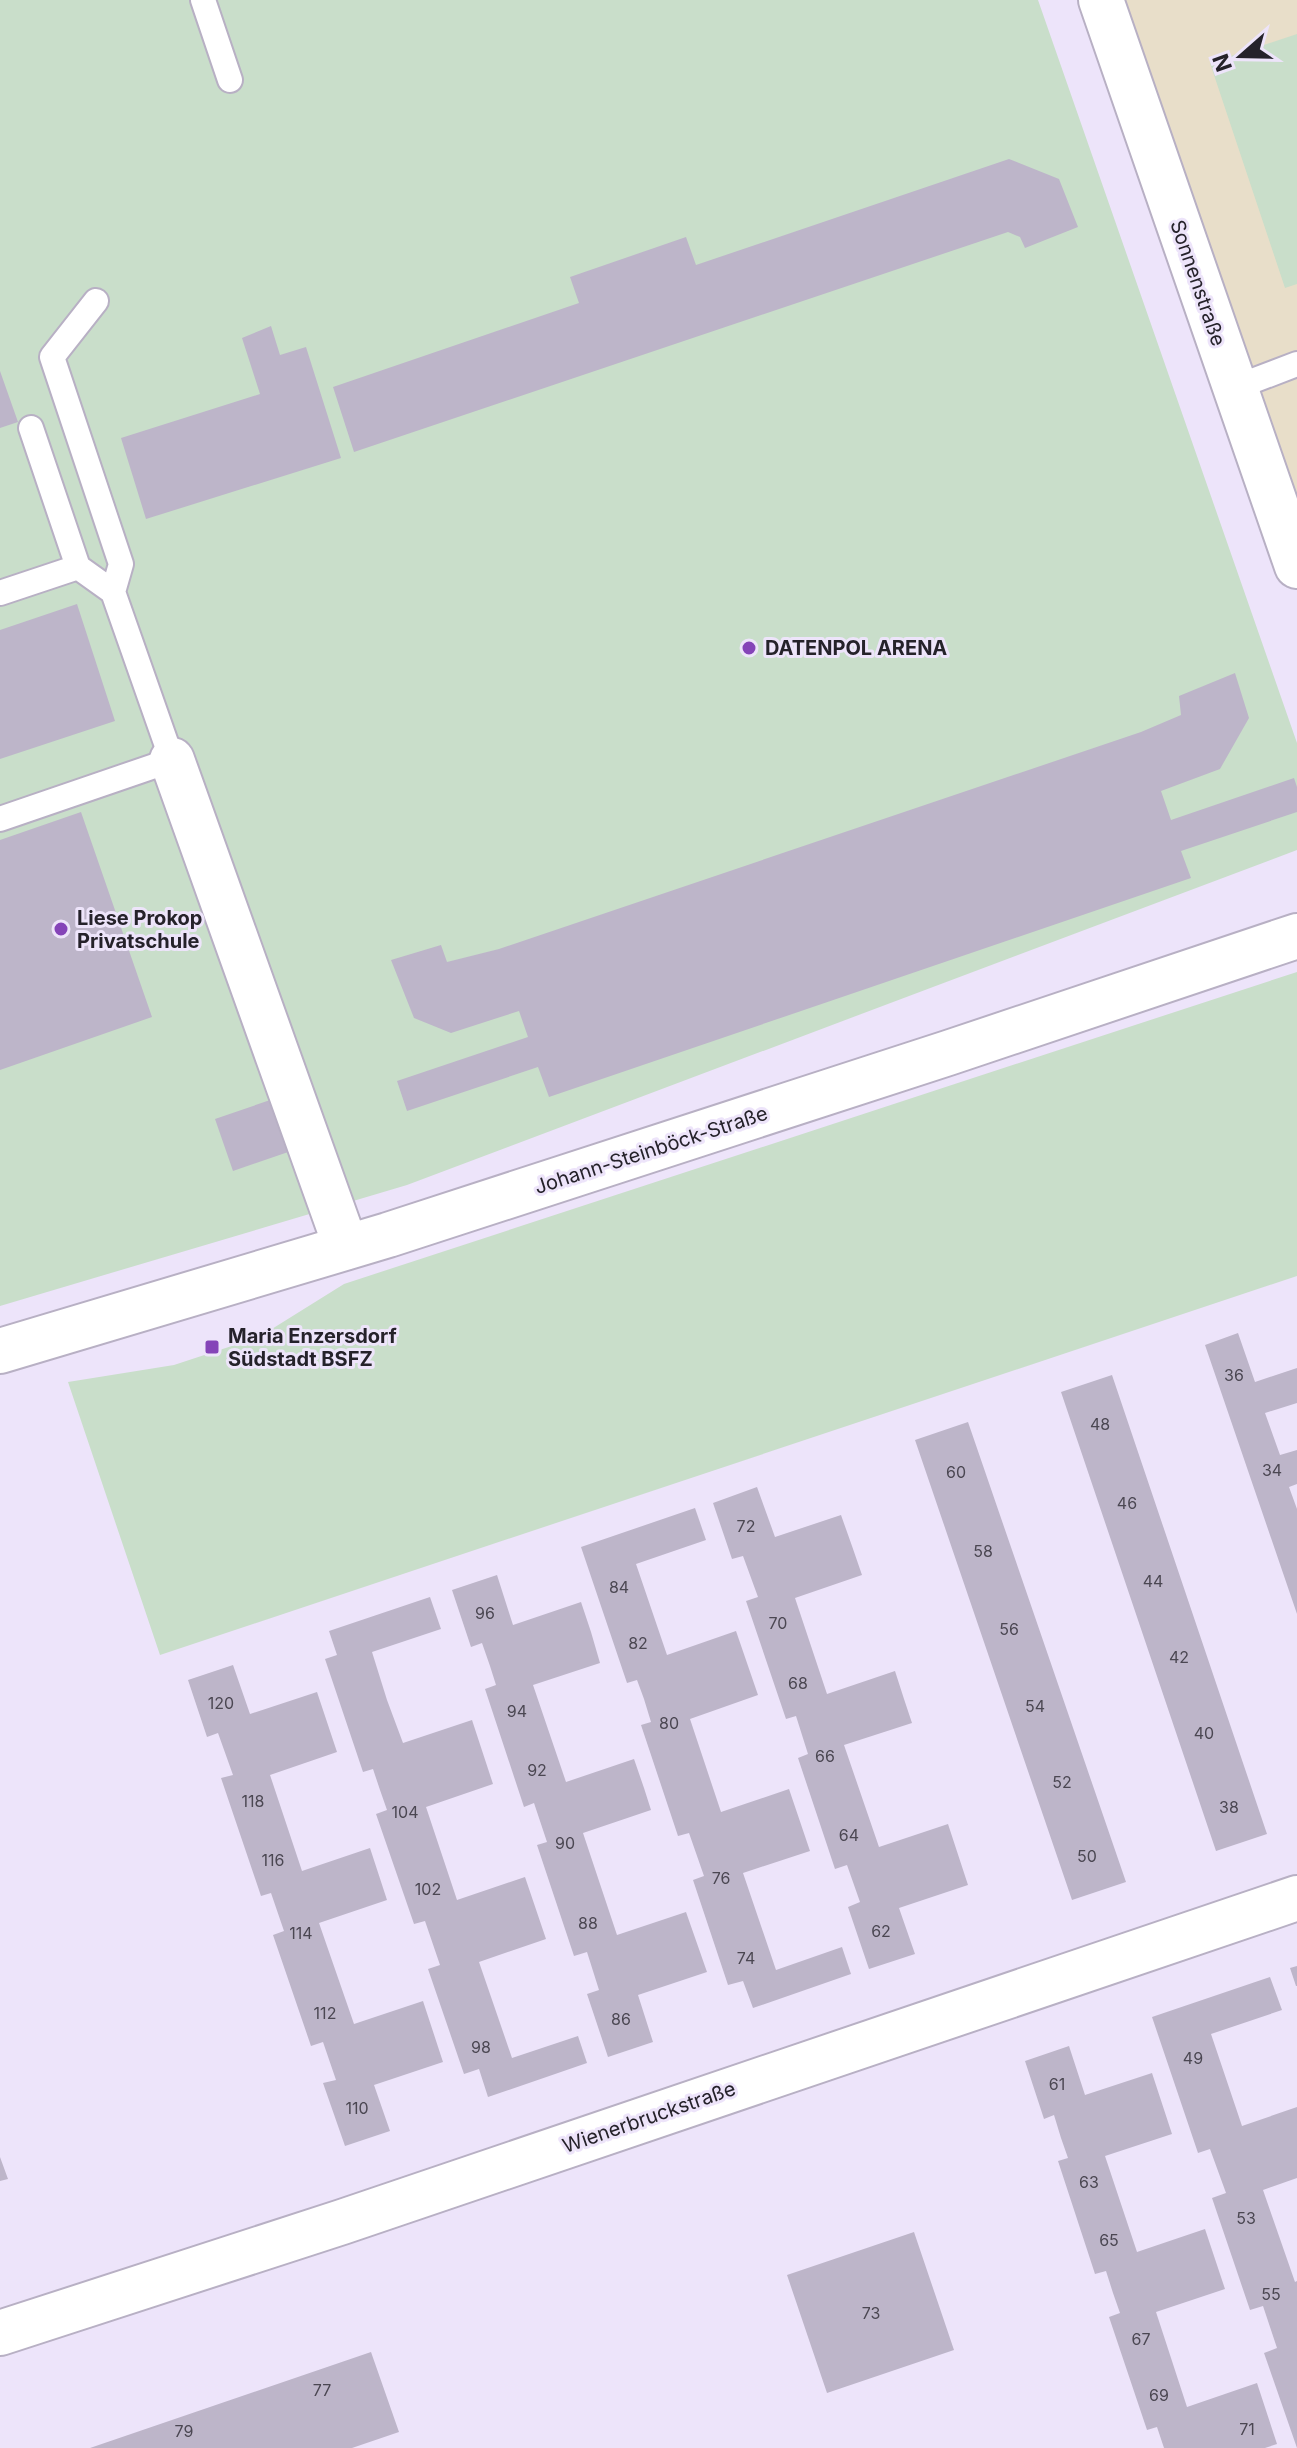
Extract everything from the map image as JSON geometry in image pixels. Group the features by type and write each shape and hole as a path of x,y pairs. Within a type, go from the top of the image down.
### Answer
{"street":[{"name":"Sonnenstraße","path":"1101,0 1297,566"},
{"path":"172,760 346,1247"},
{"name":"Johann-Steinböck-Straße","path":"0,1351 346,1247 919,1063 1297,936"},
{"name":"Wienerbruckstraße","path":"0,2333 342,2222 1297,1898"}],"lane":[{"path":"203,0 230,80"},
{"path":"96,301 52,357 121,564 113,592"},
{"path":"1234,388 1297,364"},
{"path":"0,819 172,760 113,592 78,567 31,428"},
{"path":"0,593 78,567"}],"shaded area":[{"path":"1101,0 1297,0 1297,566"}],"green space":[{"path":"0,0 1038,0 1297,743 1297,850 407,1185 0,1306"},
{"path":"1297,34 1297,284 1285,288 1210,63"},
{"path":"1297,972 1297,1276 160,1655 68,1382 174,1365 259,1337 344,1284"}],"building":[{"path":"1009,159 1059,179 1078,227 1025,248 1020,237 1008,232 354,452 333,387 579,303 570,277 686,237 696,265"},
{"path":"271,326 280,355 306,347 341,458 146,519 121,438 260,394 242,338"},
{"path":"0,371 18,422 0,428"},
{"path":"77,604 115,721 0,759 0,630"},
{"path":"1235,673 1249,718 1220,769 1161,791 1171,820 1294,778 1297,812 1181,851 1191,878 549,1097 538,1067 407,1111 397,1081 528,1037 519,1011 451,1033 414,1018 391,960 441,945 447,962 499,949 1141,732 1181,715 1179,696"},
{"name":"Liese Prokop Privatschule","path":"81,812 152,1017 0,1070 0,840"},
{"path":"276,1098 294,1150 233,1171 215,1119"},
{"path":"1238,1333 1255,1382 1297,1368 1297,1403 1265,1413 1280,1455 1297,1450 1297,1484 1289,1487 1297,1509 1297,1614 1205,1345"},
{"path":"1112,1375 1267,1834 1216,1851 1061,1392"},
{"path":"968,1422 1126,1882 1072,1900 915,1440"},
{"path":"757,1487 775,1537 841,1515 862,1575 795,1598 827,1694 895,1671 912,1723 844,1745 879,1847 948,1824 968,1885 899,1908 915,1954 869,1969 848,1907 860,1902 847,1865 835,1869 798,1758 808,1754 796,1716 786,1719 746,1601 758,1597 743,1556 732,1559 713,1503"},
{"path":"695,1508 706,1540 636,1564 667,1655 736,1631 758,1695 690,1719 721,1812 789,1789 810,1851 743,1873 776,1970 842,1947 851,1974 753,2008 743,1981 728,1985 693,1880 704,1876 689,1833 678,1836 641,1725 651,1722 644,1699 637,1680 627,1683 581,1547"},
{"path":"497,1575 513,1625 581,1602 591,1632 600,1663 533,1685 566,1782 634,1759 644,1788 651,1810 583,1833 617,1935 686,1912 707,1972 638,1995 653,2042 608,2057 587,1994 599,1990 587,1952 574,1956 537,1845 547,1842 534,1803 524,1807 485,1689 496,1685 490,1666 482,1643 471,1647 452,1590"},
{"path":"430,1597 441,1629 372,1652 387,1700 403,1743 472,1720 493,1784 426,1807 457,1900 525,1877 546,1939 479,1962 512,2058 578,2036 587,2063 488,2097 479,2069 464,2074 428,1969 440,1965 425,1921 414,1924 376,1814 387,1810 373,1769 363,1772 325,1659 337,1655 329,1631"},
{"path":"233,1665 250,1714 317,1692 337,1752 270,1775 302,1871 370,1848 387,1900 319,1923 354,2024 423,2001 443,2062 374,2085 390,2131 345,2146 323,2083 336,2080 323,2042 311,2046 273,1935 284,1931 271,1893 261,1896 221,1778 233,1775 218,1733 207,1737 188,1680"},
{"path":"1297,1966 1297,1986 1296,1986 1290,1968"},
{"path":"1270,1977 1282,2010 1211,2034 1242,2126 1297,2107 1297,2178 1263,2190 1297,2281 1297,2448 1264,2353 1277,2348 1263,2306 1250,2310 1212,2198 1226,2193 1210,2149 1198,2153 1152,2017"},
{"path":"1069,2046 1085,2095 1152,2073 1172,2134 1105,2156 1137,2252 1205,2229 1225,2289 1156,2312 1187,2407 1257,2383 1277,2444 1265,2448 1164,2448 1157,2427 1147,2430 1109,2317 1120,2313 1106,2271 1095,2274 1058,2161 1068,2158 1054,2115 1044,2119 1025,2061"},
{"path":"0,2157 8,2179 0,2181"},
{"path":"914,2232 954,2350 827,2393 787,2275"},
{"path":"371,2352 399,2432 352,2448 90,2448"}],"place":[{"name":"DATENPOL ARENA","path":"749,648"},
{"name":"Liese Prokop Privatschule","path":"61,929"},
{"name":"Maria Enzersdorf Südstadt BSFZ","path":"212,1347"}]}
